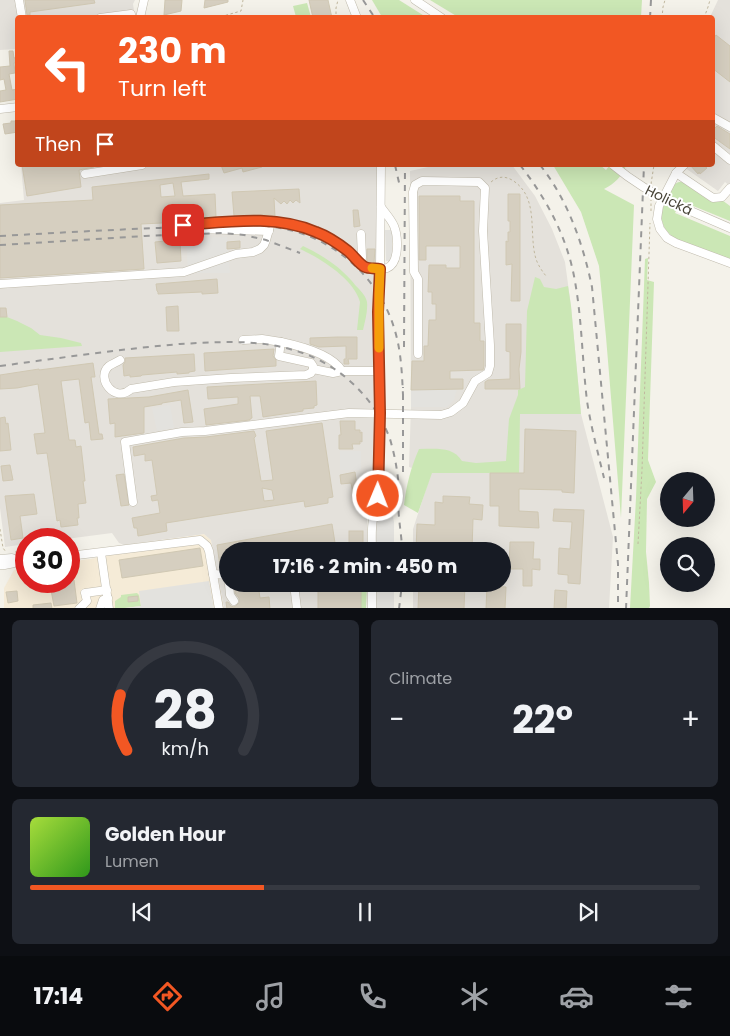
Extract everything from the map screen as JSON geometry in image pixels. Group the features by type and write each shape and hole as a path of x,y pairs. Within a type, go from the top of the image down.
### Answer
{"street":[{"path":"19,0 22,15"},
{"path":"141,15 144,0"},
{"path":"350,0 356,15"},
{"path":"415,0 438,15"},
{"path":"0,109 15,107"},
{"path":"715,119 730,127"},
{"path":"715,148 730,160"},
{"path":"85,174 129,167"},
{"path":"372,542 372,527 378,503 380,413 378,312 381,167"},
{"name":"Holická","path":"610,167 659,197 730,228"},
{"path":"682,167 676,173 658,210 657,219 660,229 667,238 676,243 730,263"},
{"path":"676,173 713,198 722,197 730,188"},
{"path":"133,502 124,442 182,432 205,431 349,413 441,415 451,412 463,403 475,381 488,373 490,366 483,231 485,188 479,182 422,182 415,185 413,192 414,272 418,279 418,354"},
{"path":"167,226 270,221 298,225 336,242 366,268 380,269 387,268 393,264 397,256 394,226 381,207"},
{"path":"0,284 184,272 236,254 253,252 260,249 264,245 270,221"},
{"path":"197,229 268,231"},
{"path":"361,264 362,234"},
{"path":"243,340 262,339 304,348 322,355 336,364 342,371"},
{"path":"281,342 279,356 311,363 313,369"},
{"path":"120,360 109,366 106,370 105,382 112,391 123,394 131,389 174,382 306,375 313,369"},
{"path":"313,369 328,373 379,370"},
{"path":"80,555 200,540 207,546 209,551 218,608"},
{"path":"101,552 109,608"},
{"path":"0,559 15,559"},
{"path":"0,565 15,563"},
{"path":"213,574 219,574"},
{"path":"230,592 231,599"},
{"path":"295,592 297,608"},
{"path":"372,592 372,608"},
{"path":"79,608 86,601 85,593 107,594"},
{"path":"100,608 107,594"}],"path":[{"path":"226,15 240,11 243,0"},
{"path":"336,14 338,0"},
{"path":"662,15 665,0"},
{"path":"705,15 710,0"},
{"path":"651,190 654,167"},
{"path":"485,188 495,179 502,177 509,178 524,190 531,209 536,260 546,276"},
{"path":"638,544 651,199"},
{"path":"0,529 3,548 6,552"}],"shaded area":[{"path":"0,0 135,0 133,4 135,15 15,15 15,49 0,50"},
{"path":"718,0 730,0 730,186 725,182 718,191 684,167 715,167 715,15 711,15"},
{"path":"21,167 377,167 375,491 367,517 367,542 219,542 219,582 211,540 204,534 124,545 119,543 112,533 80,537 80,528 15,528 15,546 5,547 0,508 0,203 24,200"},
{"path":"428,167 513,167 535,196 552,229 565,262 581,414 613,537 609,608 413,608 413,592 511,592 511,542 413,542 413,529 431,474 409,467 411,407 410,171"},
{"path":"385,230 392,230 392,261 386,261"},
{"path":"227,237 230,273 188,273 186,238"},
{"path":"457,389 454,400 447,407 411,407 411,390"},
{"path":"170,405 174,428 157,431 152,408"},
{"path":"340,451 361,451 361,470 340,470"},
{"path":"378,496 386,500 393,517 394,542 376,542"},
{"path":"204,534 211,540 219,582 219,592 221,592 224,608 4,608 4,588 14,570 15,593 80,593 80,560 96,558 96,549"},
{"path":"209,581 214,608 125,608 141,606 139,591"},
{"path":"221,592 367,592 366,608 224,608"},
{"path":"376,592 394,592 394,608 376,608"}],"green space":[{"path":"372,0 399,0 423,15 381,15"},
{"path":"430,0 642,0 641,15 455,15"},
{"path":"307,3 310,15 295,15 293,6"},
{"path":"554,167 602,167 606,170 608,167 625,167 618,179 604,189 634,205 621,518 599,266 581,212"},
{"path":"679,182 722,200 730,206 730,221 681,201 675,213 730,236 730,260 676,239 665,229 662,218 663,207 673,186"},
{"path":"303,246 339,268 364,295 367,305 363,330 357,330 360,302 357,293 344,277 335,270 300,249"},
{"path":"648,258 647,280 654,282 648,460 656,482 647,499 646,552 650,606 649,608 630,608 645,259"},
{"path":"535,277 540,279 544,287 556,289 568,286 581,414 520,414 519,473 432,473 418,513 404,505 409,477 419,449 449,451 458,456 462,461 476,463 506,461 509,419 518,390 525,387 527,311"},
{"path":"0,317 7,317 17,321 40,335 81,343 82,346 0,352"},
{"path":"361,592 367,592 366,608 361,608"},
{"path":"137,593 141,606 115,608 115,601 121,595"}],"building":[{"path":"25,0 94,0 95,3 30,12 30,15 27,15"},
{"path":"165,0 182,0 181,11 164,15"},
{"path":"205,0 228,0 228,2 204,8"},
{"path":"309,0 328,0 331,15 312,15"},
{"path":"716,35 730,46 730,82 715,70"},
{"path":"9,51 13,51 15,73 9,74 12,90 15,90 15,100 0,102 0,91 6,90 4,79 0,80 0,67 10,66"},
{"path":"11,121 15,121 15,132 5,134 3,124 11,123"},
{"path":"717,126 730,134 730,149 715,138 715,128"},
{"path":"22,167 94,167 79,170 81,187 27,196"},
{"path":"222,167 262,167 243,172 242,168 224,173"},
{"path":"692,167 707,168 700,174 699,172 698,174"},
{"path":"209,174 209,179 181,182 183,196 215,194 216,217 167,220 162,223 141,224 144,269 0,278 0,205 93,200 92,187","holes":["173,183 175,196 161,197 160,185"]},
{"path":"299,189 300,203 296,200 293,203 290,200 287,204 284,201 281,204 274,198 275,217 270,215 234,216 232,192"},
{"path":"508,194 520,194 520,301 511,301 512,264 506,265 506,241 508,242 508,232 510,232"},
{"path":"419,196 460,196 460,201 474,201 474,323 480,323 480,341 484,341 484,366 483,370 450,371 450,379 463,379 463,389 411,390 412,361 424,361 424,346 428,346 429,320 436,320 436,304 432,304 432,292 428,292 429,265 446,265 446,268 460,268 460,246 426,246 426,260 419,260"},
{"path":"353,210 358,210 360,226 354,227"},
{"path":"176,238 176,240 180,241 181,261 157,263 155,242"},
{"path":"240,241 240,248 227,249 227,242"},
{"path":"367,249 375,249 374,263 367,262"},
{"path":"217,279 218,293 158,294 156,284"},
{"path":"178,306 179,331 167,331 166,307"},
{"path":"0,308 6,308 7,317 0,317"},
{"path":"506,324 521,324 520,389 485,389 485,382 488,380 510,379 510,352 506,351"},
{"path":"357,337 357,359 348,359 349,364 344,364 346,346 319,347 310,344 310,338"},
{"path":"274,349 273,356 276,360 276,366 205,371 204,353"},
{"path":"194,354 195,371 189,373 177,374 177,372 124,376 123,365 125,358"},
{"path":"93,363 95,377 91,377 99,434 102,434 103,439 91,440 89,422 85,423 79,379 61,381 69,440 75,440 76,447 81,446 86,503 78,504 78,525 61,527 60,520 57,521 47,453 37,454 34,434 45,433 38,384 0,389 0,375"},
{"path":"316,381 317,405 314,408 263,417 260,396 250,396 252,418 250,420 206,425 204,409 238,404 238,397 208,399 207,387"},
{"path":"188,390 193,422 184,423 181,400 162,403 144,407 144,433 115,437 115,423 110,424 108,399 149,397"},
{"path":"5,417 6,424 8,423 11,450 0,451 0,418"},
{"path":"340,421 355,421 355,430 360,430 360,433 362,432 362,442 360,441 360,444 352,444 353,449 339,449"},
{"path":"322,423 333,497 328,498 328,503 305,507 304,501 166,523 167,531 138,536 137,528 134,528 132,518 160,513 158,500 152,501 151,496 157,495 152,460 145,461 145,454 134,456 133,447 184,438 254,431 261,481 273,480 266,431","holes":["262,488 272,490 274,500 264,501"]},
{"path":"525,429 576,431 574,493 562,492 562,490 519,489 519,511 538,512 539,528 499,526 499,506 490,506 490,473 524,473"},
{"path":"10,465 13,480 3,481 1,466"},
{"path":"355,472 358,493 353,494 351,483 341,484 340,475"},
{"path":"124,474 129,505 121,506 116,475"},
{"path":"34,494 37,514 20,516 22,528 15,528 15,539 11,540 5,496"},
{"path":"443,496 470,497 469,504 483,505 482,520 473,519 472,542 416,542 417,524 435,525 435,502 443,503"},
{"path":"554,509 584,510 580,584 568,583 568,575 558,574 559,548 570,549 572,522 553,521"},
{"path":"332,524 335,542 233,542"},
{"path":"349,531 363,531 363,542 349,542"},
{"path":"511,542 534,542 533,559 540,559 540,570 532,569 532,586 523,586 523,569 511,569"},
{"path":"200,548 203,566 122,578 119,560"},
{"path":"555,590 567,591 566,608 554,608"},
{"path":"15,591 17,593 18,601 8,603 6,592"},
{"path":"259,592 260,598 269,597 270,608 227,608 226,602 234,607 239,603 239,598 235,593"},
{"path":"318,592 361,592 361,608 318,608"},
{"path":"419,592 465,592 464,608 418,608"},
{"path":"487,592 506,592 505,608 486,608"},
{"path":"52,593 76,593 77,603 54,606"},
{"path":"138,596 138,601 128,602 128,597"},
{"path":"51,603 52,608 33,608 33,605"}],"railway":[{"path":"363,0 373,15"},
{"path":"650,15 651,0"},
{"path":"395,167 400,187"},
{"path":"404,347 405,167"},
{"path":"521,167 538,190 554,218 566,246 574,276 579,307 587,401 604,478"},
{"path":"541,167 559,193 573,223 592,287 618,564 618,608"},
{"path":"626,608 644,167"},
{"path":"0,236 235,224 280,228 319,240 352,263 366,277 388,312 397,339 401,362 403,395"},
{"path":"0,245 223,233 266,240 300,253"},
{"path":"0,366 135,348 237,342 265,344 293,350 309,356 339,372 352,383 364,395 383,423 390,439 397,471 401,542"},
{"path":"403,387 403,472"},
{"path":"399,608 401,592"}],"slow traffic":[{"path":"372,268 380,269 379,348"}],"route":[{"path":"183,225 276,221 298,225 336,242 366,268 380,269 378,312 380,413 378,496"}]}
